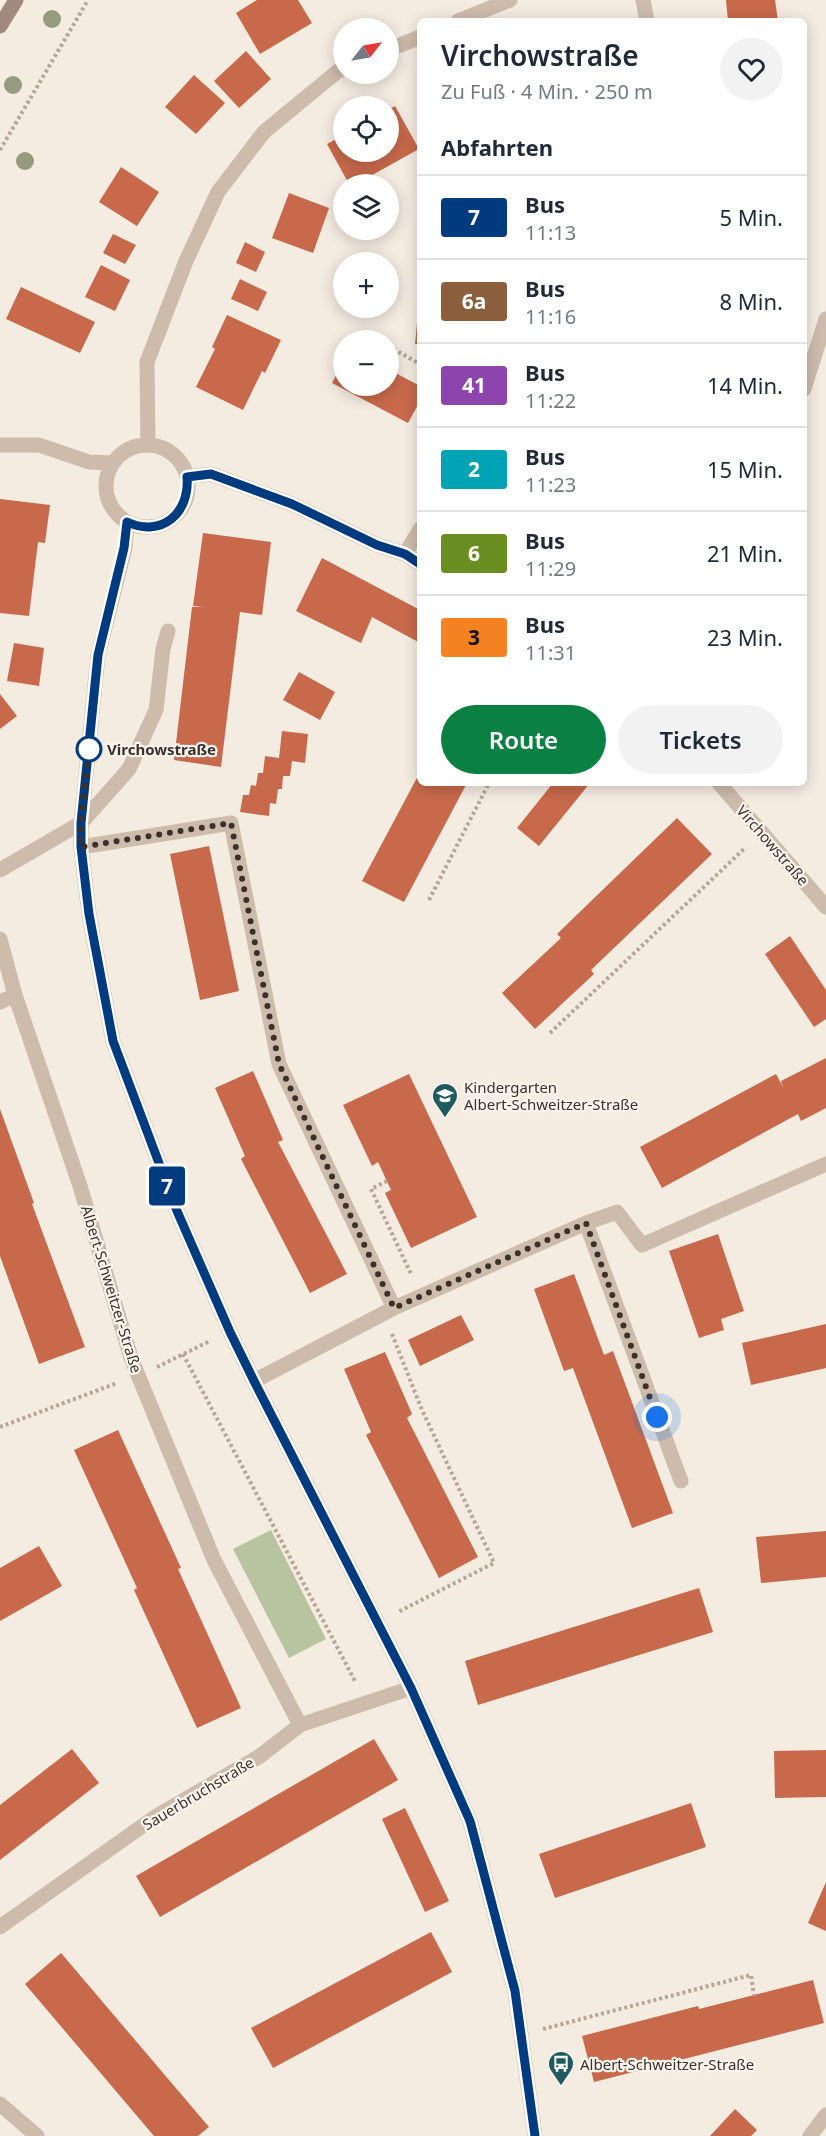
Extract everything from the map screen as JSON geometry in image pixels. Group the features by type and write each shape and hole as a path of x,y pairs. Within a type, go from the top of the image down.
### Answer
{"street":[{"path":"0,26 16,0"},
{"path":"465,18 510,0"},
{"path":"643,0 646,18"},
{"path":"399,46 417,38"},
{"path":"148,445 147,362 186,261 218,192 264,132 333,75"},
{"path":"807,379 826,319"},
{"path":"0,445 39,445 89,462 113,463"},
{"path":"89,462 111,506 127,522 143,527 168,522 178,514 185,503 188,490 187,477 182,465 173,454 161,447 148,445 134,447 122,453 113,463 108,473 107,495"},
{"path":"187,477 211,474 292,504 377,545 405,554 417,562"},
{"path":"127,522 124,548 98,655 81,823 81,847 89,914 113,1041 177,1211 230,1332 411,1688 470,1821 515,1991 535,2136"},
{"path":"124,548 143,527"},
{"path":"405,554 417,534"},
{"path":"0,870 81,823 129,769 156,710 163,649 168,631"},
{"name":"Virchowstraße","path":"722,786 826,906"},
{"path":"81,847 231,823 279,1064 389,1311"},
{"name":"Albert-Schweitzer-Straße","path":"0,939 15,994 80,1186 131,1358 214,1560 300,1725"},
{"path":"0,1002 15,994"},
{"path":"254,1381 389,1311 586,1223 616,1212 642,1245 826,1164"},
{"path":"586,1223 681,1481"},
{"name":"Sauerbruchstraße","path":"0,1927 155,1817 260,1756 300,1725 411,1688"},
{"path":"0,2104 37,2136"},
{"path":"810,2136 826,2115"}],"path":[{"path":"0,150 88,0"},
{"path":"399,352 417,362"},
{"path":"429,900 487,786"},
{"path":"550,1033 762,832"},
{"path":"387,1181 371,1189 421,1297"},
{"path":"377,1622 494,1563 422,1410 389,1311"},
{"path":"183,1354 367,1702"},
{"path":"522,2035 751,1975 754,1996"}],"green space":[{"path":"271,1530 326,1639 289,1658 233,1549"}],"building":[{"path":"257,0 298,0 312,23 260,54 236,13"},
{"path":"726,0 775,0 778,18 728,18"},
{"path":"246,51 271,79 239,108 214,81"},
{"path":"194,75 225,103 196,134 165,107"},
{"path":"399,113 417,145 417,150 399,160"},
{"path":"333,141 333,155 327,144"},
{"path":"337,162 396,162 374,174 344,174"},
{"path":"121,167 159,192 137,226 99,202"},
{"path":"289,193 329,208 313,253 272,238"},
{"path":"113,234 136,245 125,264 103,253"},
{"path":"245,242 265,252 256,272 236,263"},
{"path":"101,265 130,280 115,311 85,297"},
{"path":"240,279 267,292 258,311 231,299"},
{"path":"21,287 95,322 80,353 6,319"},
{"path":"227,315 281,340 265,373 262,371 243,410 196,387 215,349 212,347"},
{"path":"399,375 417,384 417,406 408,423 357,396 399,396"},
{"path":"0,499 50,505 45,543 38,542 29,616 0,613"},
{"path":"203,533 271,542 262,615 240,612 221,767 174,760 192,607 203,607 193,606"},
{"path":"322,558 417,608 417,641 372,617 361,643 296,611"},
{"path":"14,643 44,648 39,686 7,681"},
{"path":"299,672 335,692 320,720 283,700"},
{"path":"0,694 17,716 0,729"},
{"path":"282,731 308,734 305,763 292,761 290,776 283,776 282,789 278,789 276,804 270,803 269,816 240,812 243,795 249,795 251,785 256,786 258,773 263,773 265,756 279,758"},
{"path":"417,778 417,786 465,786 404,902 362,881"},
{"path":"551,786 588,786 539,846 517,828"},
{"path":"677,818 712,854 591,970 594,974 535,1029 502,993 561,938 557,934"},
{"path":"209,846 239,991 200,1000 170,854"},
{"path":"790,936 826,990 826,1019 814,1027 765,954"},
{"path":"826,1058 826,1108 801,1121 798,1114 662,1188 640,1147 776,1074 783,1087 781,1081"},
{"path":"253,1071 283,1140 278,1142 347,1274 310,1293 241,1159 245,1156 215,1088"},
{"path":"409,1074 477,1217 411,1248 385,1193 391,1190 378,1162 372,1166 343,1105"},
{"path":"0,1109 34,1203 32,1204 85,1347 39,1364 0,1256"},
{"path":"718,1234 744,1311 721,1319 724,1330 699,1338 669,1251"},
{"path":"574,1274 604,1355 613,1351 673,1513 632,1528 573,1368 564,1371 534,1289"},
{"path":"461,1315 474,1340 420,1366 408,1340"},
{"path":"826,1324 826,1368 751,1385 742,1343"},
{"path":"385,1352 412,1414 407,1418 478,1557 439,1578 366,1435 371,1432 344,1369"},
{"path":"118,1430 241,1708 197,1728 74,1450"},
{"path":"826,1531 826,1577 761,1583 756,1537"},
{"path":"39,1546 62,1586 0,1621 0,1568"},
{"path":"699,1588 713,1632 478,1705 465,1661"},
{"path":"374,1739 398,1780 160,1917 136,1876"},
{"path":"72,1749 99,1783 0,1860 0,1805"},
{"path":"826,1750 826,1797 775,1798 774,1751"},
{"path":"691,1803 706,1847 555,1898 539,1854"},
{"path":"405,1808 449,1901 425,1912 382,1819"},
{"path":"826,1882 826,1931 808,1923"},
{"path":"431,1932 452,1972 273,2068 251,2028"},
{"path":"61,1953 209,2127 198,2136 154,2136 25,1984"},
{"path":"813,1980 824,2023 594,2082 582,2036 698,2006 699,2009"},
{"path":"735,2109 757,2130 751,2136 710,2136"}],"bus line":[{"name":"7","path":"417,562 405,554 377,545 292,504 211,474 187,477 188,490 185,503 178,514 168,522 143,527 127,522 124,548 98,655 81,823 81,847 89,914 113,1041 177,1211 230,1332 411,1688 470,1821 515,1991 535,2136"}],"place":[{"name":"Virchowstraße","path":"89,749"},
{"name":"Kindergarten Albert-Schweitzer-Straße","path":"445,1119"},
{"name":"Albert-Schweitzer-Straße","path":"561,2087"}],"route":[{"path":"89,749 89,746 81,823 81,847 231,823 279,1064 394,1308 586,1223 657,1417"}]}
